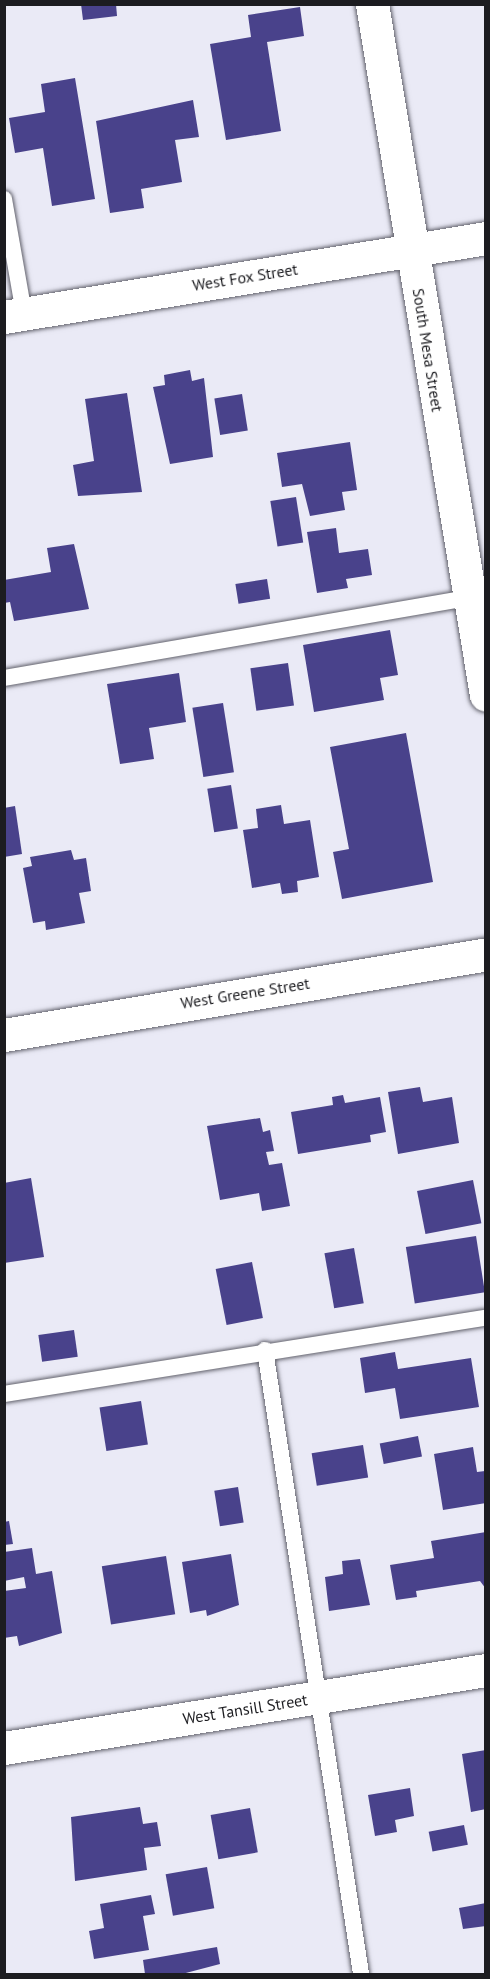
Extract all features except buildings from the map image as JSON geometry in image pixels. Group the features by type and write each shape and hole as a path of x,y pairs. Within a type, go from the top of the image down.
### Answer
{"street":[{"name":"South Mesa Street","path":"372,4 486,695"},
{"name":"West Fox Street","path":"14,316 486,238"},
{"name":"West Greene Street","path":"4,1035 486,954"},
{"name":"West Tansill Street","path":"4,1748 486,1670"}],"lane":[{"path":"4,199 14,316"},
{"path":"4,678 469,598"},
{"path":"4,1394 265,1350 486,1318"},
{"path":"265,1350 315,1698 361,1974"}]}
